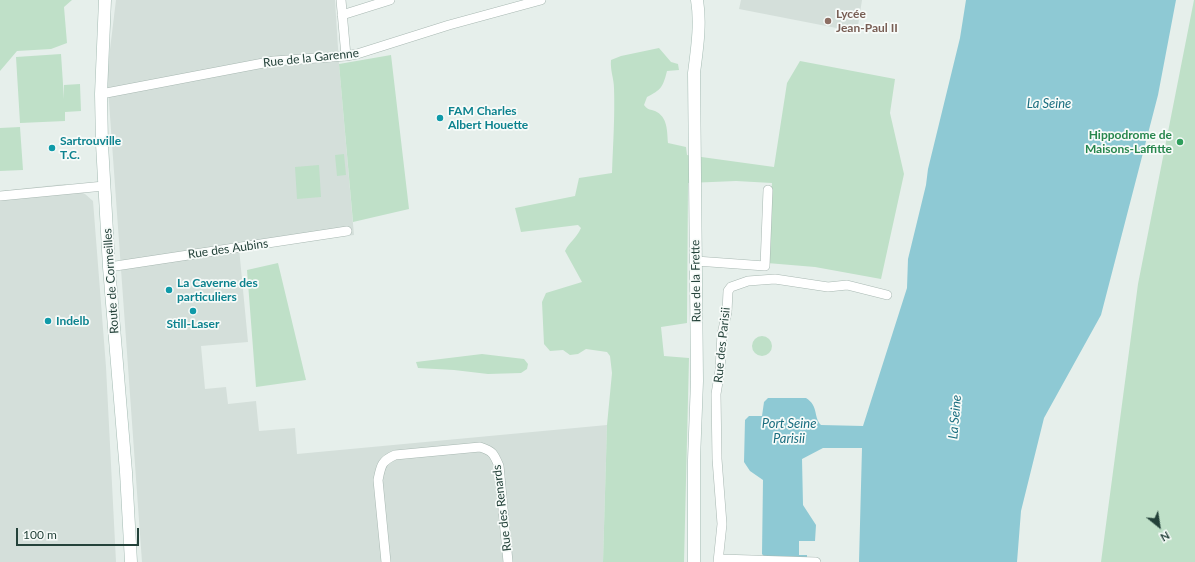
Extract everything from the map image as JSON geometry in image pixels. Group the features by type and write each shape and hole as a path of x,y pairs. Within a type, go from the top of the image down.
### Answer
{"main road":[{"name":"Route de Cormeilles","path":"105,0 101,94 104,186 109,267 126,472 131,562"},
{"name":"Rue de la Frette","path":"694,562 694,460 697,381 694,73 698,43 697,0"}],"street":[{"path":"341,0 346,56"},
{"path":"342,14 390,0"},
{"name":"Rue de la Garenne","path":"101,94 274,61 357,54 449,25 541,0"},
{"path":"0,196 104,186"},
{"path":"765,280 768,190"},
{"name":"Rue des Aubins","path":"109,267 347,231"},
{"path":"696,261 765,266"},
{"name":"Rue des Parisii","path":"719,561 722,524 717,460 716,394 720,370 722,334 727,312 728,291 731,287 748,281 781,280 828,287 847,285 887,295"},
{"name":"Rue des Renards","path":"386,562 378,480 381,467 386,459 395,455 480,447 489,450 494,454 499,466 508,562"},
{"path":"719,561 752,560 813,562"}],"shaded area":[{"path":"116,0 335,0 354,235 239,248 248,342 201,346 205,389 226,387 228,404 256,401 259,431 295,428 297,454 607,425 603,562 142,562 107,74"},
{"name":"Lycée Jean-Paul II","path":"741,0 862,0 857,32 739,9"},
{"path":"65,184 85,194 93,201 106,367 116,562 0,562 0,191"}],"green space":[{"path":"0,0 72,0 64,7 67,43 51,49 17,51 0,71"},
{"name":"Hippodrome de Maisons-Laffitte","path":"1194,0 1195,562 1101,562 1138,284"},
{"path":"659,48 671,62 678,64 679,70 667,71 661,87 647,97 644,105 648,109 659,114 665,121 668,143 686,147 687,155 774,167 787,83 800,61 895,79 890,113 904,174 881,279 815,267 767,263 772,183 736,181 688,183 687,323 661,327 664,356 689,358 684,562 603,562 607,425 612,373 610,356 607,352 586,349 578,354 570,355 563,350 550,351 544,344 542,302 546,293 582,282 565,251 581,228 578,225 521,232 515,208 575,196 579,178 612,173 614,85 611,60 621,56"},
{"path":"61,54 64,99 64,85 80,84 81,111 65,112 65,121 20,123 16,57"},
{"path":"391,55 409,209 353,222 339,64"},
{"path":"20,127 23,170 0,171 0,128"},
{"path":"344,154 346,175 337,176 335,155"},
{"path":"319,165 321,197 297,199 295,167"},
{"path":"278,263 306,380 256,387 247,270"},
{"path":"762,336 769,339 772,346 769,353 762,356 755,353 752,346 755,339"},
{"path":"482,354 524,359 528,364 527,369 521,373 488,374 418,368 416,362"}],"water":[{"name":"La Seine","path":"966,0 1176,0 1158,95 1101,315 1044,418 1021,511 1017,562 859,562 862,448 823,448 802,459 803,505 816,525 815,541 799,541 799,555 807,555 807,562 768,561 762,554 763,480 750,471 744,462 745,420 749,416 762,416 764,402 768,398 806,398 813,404 817,419 821,425 863,426 907,288 908,259 960,38"}],"place":[{"name":"Lycée Jean-Paul II","path":"828,21"},
{"name":"FAM Charles Albert Houette","path":"440,118"},
{"name":"Hippodrome de Maisons-Laffitte","path":"1180,142"},
{"name":"Sartrouville T.C.","path":"52,148"},
{"name":"La Caverne des particuliers","path":"169,290"},
{"name":"Still-Laser","path":"193,311"},
{"name":"Indelb","path":"48,321"}],"water label":[{"name":"Port Seine Parisii","path":"789,432"}]}
